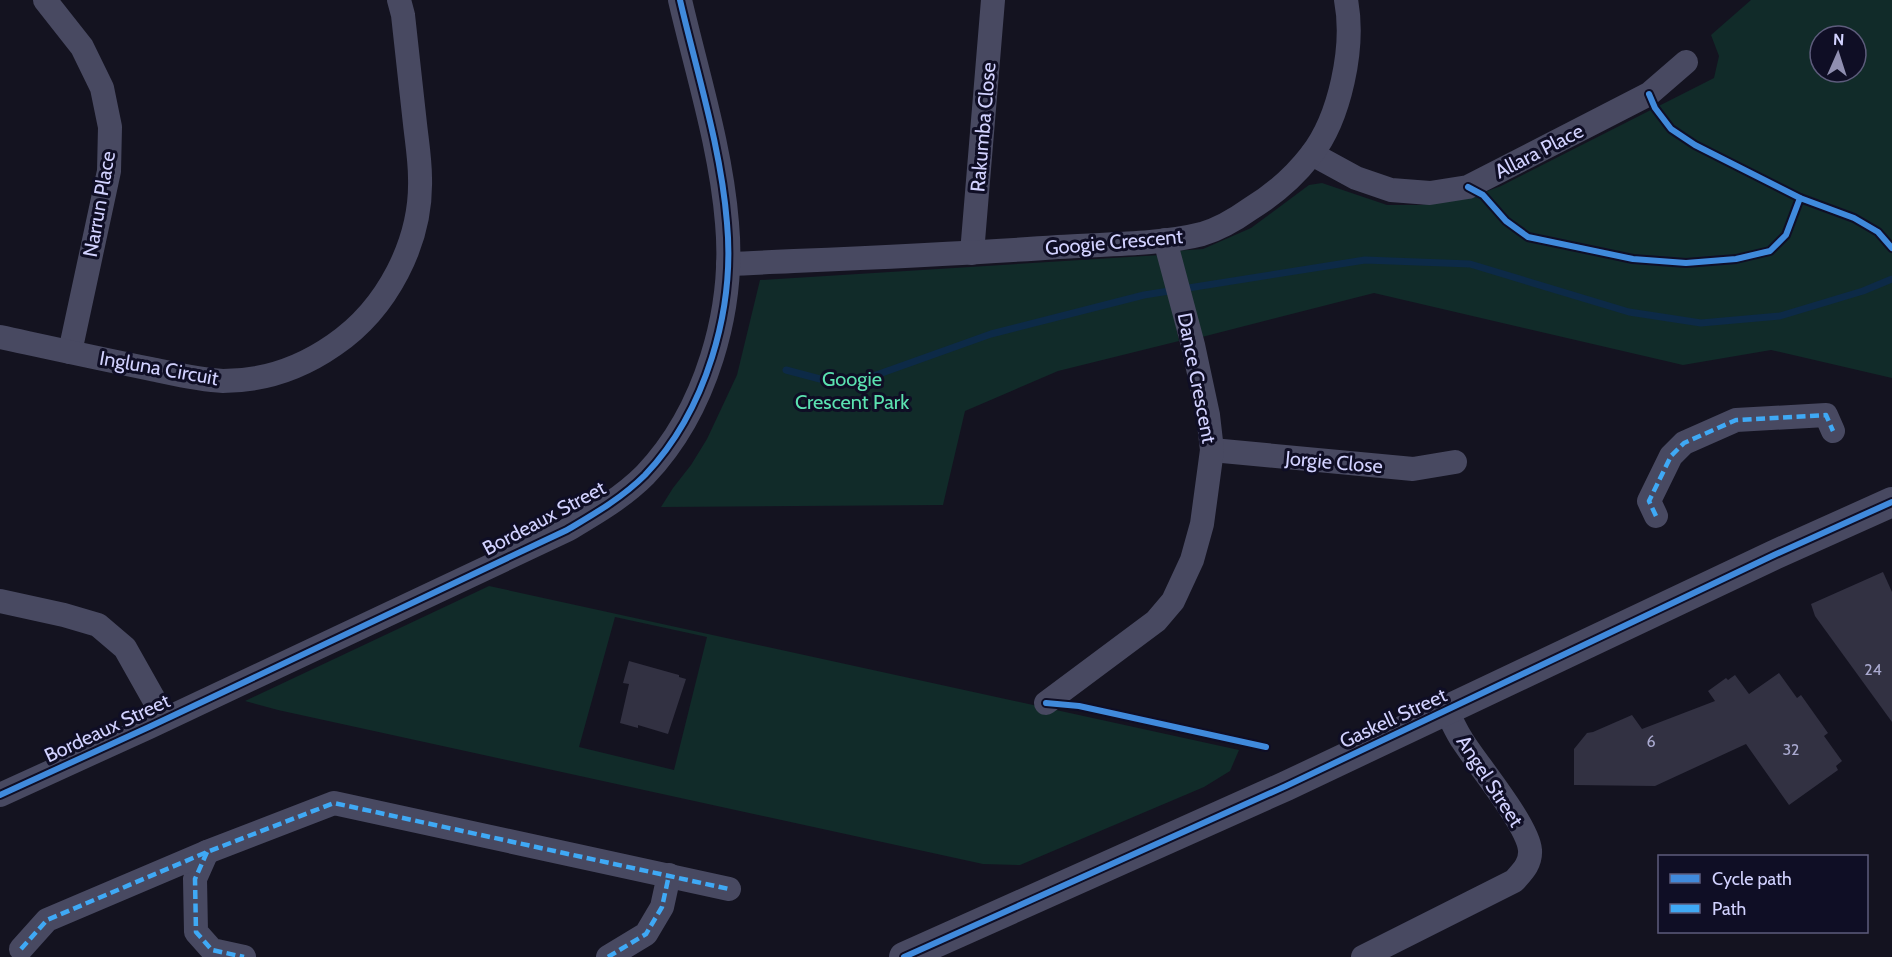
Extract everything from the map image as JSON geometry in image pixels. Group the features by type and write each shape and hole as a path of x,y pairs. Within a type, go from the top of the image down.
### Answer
{"street":[{"name":"Narrun Place","path":"45,0 82,47 102,88 110,127 109,171 70,352"},
{"name":"Ingluna Circuit","path":"0,337 175,374 224,381 270,376 313,360 347,337 371,314 393,281 409,246 417,215 420,179 403,15 399,0"},
{"name":"Bordeaux Street","path":"0,795 556,535 612,503 645,475 674,438 694,400 713,354 723,318 728,264 727,223 719,166 681,0"},
{"name":"Rakumba Close","path":"972,253 993,0"},
{"name":"Googie Crescent","path":"728,264 972,253 1165,240 1203,234 1235,219 1269,197 1312,154 1328,124 1341,85 1348,48 1346,0"},
{"name":"Allara Place","path":"1312,154 1356,178 1391,190 1430,193 1468,187 1649,94 1686,62"},
{"name":"Dance Crescent","path":"1046,703 1156,621 1173,601 1192,560 1202,524 1212,450 1208,415 1193,345 1165,240"},
{"path":"1656,516 1649,501 1671,456 1684,443 1736,420 1826,415 1833,431"},
{"name":"Jorgie Close","path":"1212,450 1413,469 1455,462"},
{"name":"Gaskell Street","path":"904,957 1287,786 1764,560 1892,502"},
{"path":"0,601 98,625 125,648 165,719"},
{"name":"Angel Street","path":"1363,957 1514,881 1526,868 1530,851 1527,839 1461,739 1447,712"},
{"path":"21,949 47,920 207,852 334,803 729,889"},
{"path":"207,852 195,879 196,932 212,950 244,957"},
{"path":"608,957 646,934 662,907 669,875"}],"green space":[{"path":"1751,0 1892,0 1892,378 1771,350 1683,365 1374,293 1198,338 1174,251 1203,249 1251,228 1309,185 1322,183 1387,205 1420,205 1469,198 1501,186 1714,78 1719,56 1711,35"},
{"name":"Googie Crescent Park","path":"1161,255 1179,341 1058,371 965,411 943,505 661,507 707,439 737,375 760,280"},
{"path":"489,586 1239,750 1230,771 1204,787 1020,865 983,864 245,701","holes":["615,617 707,637 674,770 579,747"]}],"building":[{"path":"1883,572 1892,592 1892,722 1815,616 1811,604"},
{"path":"629,661 686,679 668,734 638,725 638,728 620,723 629,684 623,683"},
{"path":"1779,673 1797,698 1801,695 1828,733 1824,736 1842,761 1836,766 1838,770 1789,805 1746,744 1655,786 1574,785 1574,749 1587,733 1632,715 1642,729 1715,701 1708,691 1726,678 1728,680 1735,675 1749,694"}],"waterway":[{"path":"786,370 820,379 865,379 991,334 1144,295 1365,260 1470,264 1629,312 1701,323 1780,316 1863,291 1892,279"}],"marked path":[{"path":"1656,516 1649,501 1671,456 1684,443 1736,420 1826,415 1833,431"},
{"path":"21,949 47,920 207,852 334,803 729,889"},
{"path":"207,852 195,879 196,932 212,950 244,957"},
{"path":"608,957 646,934 662,907 669,875"}],"cycle path":[{"path":"0,795 567,530 617,498 645,475 685,421 700,390 721,324 726,290 727,223 720,167 680,0"},
{"path":"1649,94 1655,108 1671,129 1695,145 1800,198 1854,218 1878,232 1892,248"},
{"path":"1468,187 1483,195 1506,221 1528,237 1633,259 1686,263 1736,259 1770,251 1786,235 1800,198"},
{"path":"904,957 1286,786 1774,555 1892,502"},
{"path":"1046,703 1079,706 1266,747"}]}
